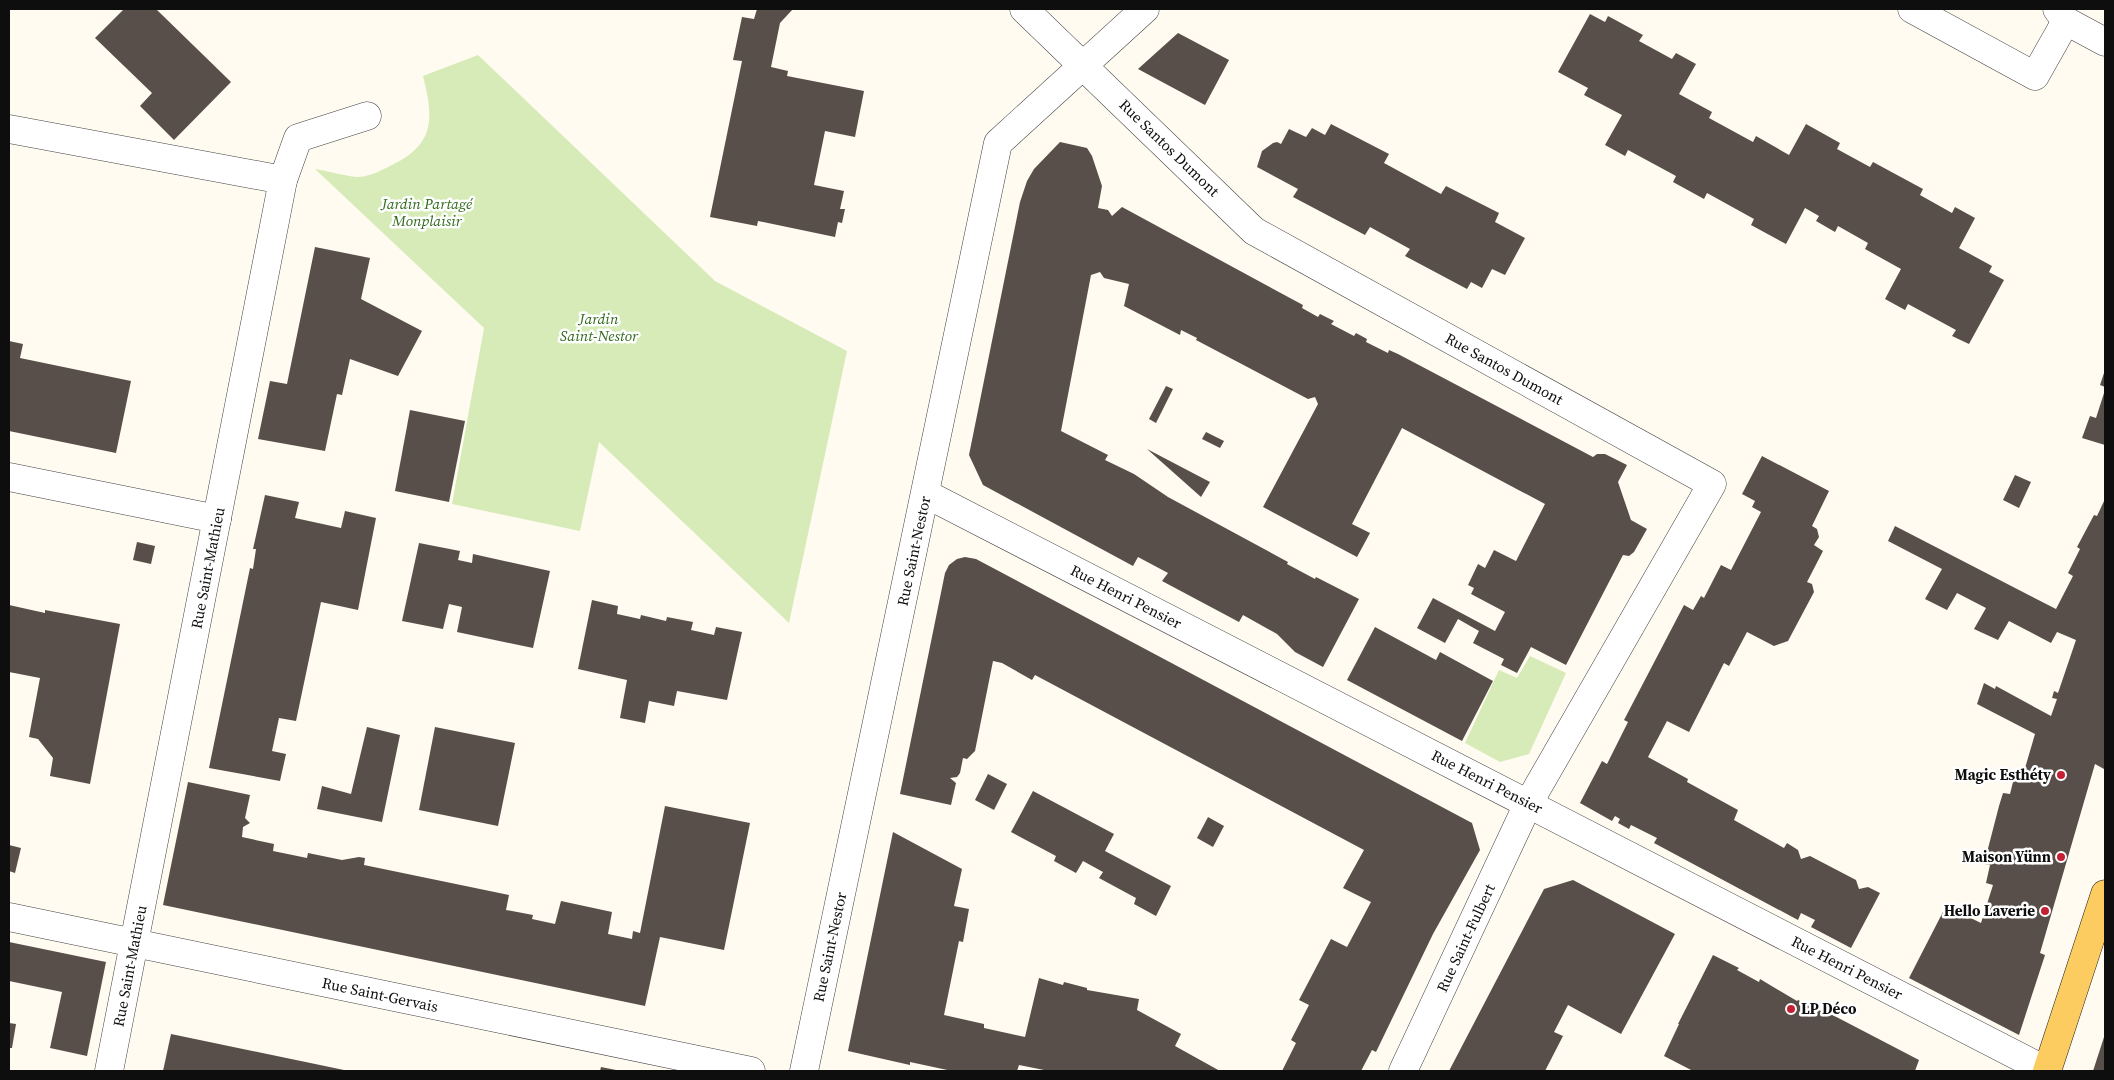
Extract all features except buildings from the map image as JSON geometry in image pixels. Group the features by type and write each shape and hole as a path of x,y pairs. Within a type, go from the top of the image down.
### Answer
{"main road":[{"path":"2047,1071 2105,894"}],"street":[{"name":"Rue Santos Dumont","path":"1024,9 1254,231 1712,484 1528,804"},
{"name":"Rue Saint-Nestor","path":"804,1071 998,143 1145,9"},
{"path":"1912,9 2035,76 2062,15 2105,42"},
{"name":"Rue Saint-Mathieu","path":"109,1071 283,180 298,138 367,116"},
{"path":"9,129 283,180"},
{"path":"9,477 217,520"},
{"name":"Rue Henri Pensier","path":"926,494 2047,1071"},
{"name":"Rue Saint-Fulbert","path":"1404,1071 1528,804"},
{"name":"Rue Saint-Gervais","path":"9,917 751,1071"}],"green space":[{"name":"Jardin Saint-Nestor","path":"478,55 715,281 847,351 789,623 599,442 580,531 452,504 484,328 315,169 361,177 378,172 405,158 416,149 428,129 429,105 423,76"},
{"path":"1530,656 1566,673 1529,754 1500,762 1465,743 1499,670 1517,678"}],"place":[{"name":"Magic Esthéty","path":"2061,775"},
{"name":"Maison Yünn","path":"2061,857"},
{"name":"Hello Laverie","path":"2045,911"},
{"name":"LP Déco","path":"1791,1009"}],"park label":[{"name":"Jardin Partagé Monplaisir","path":"427,212"}]}
